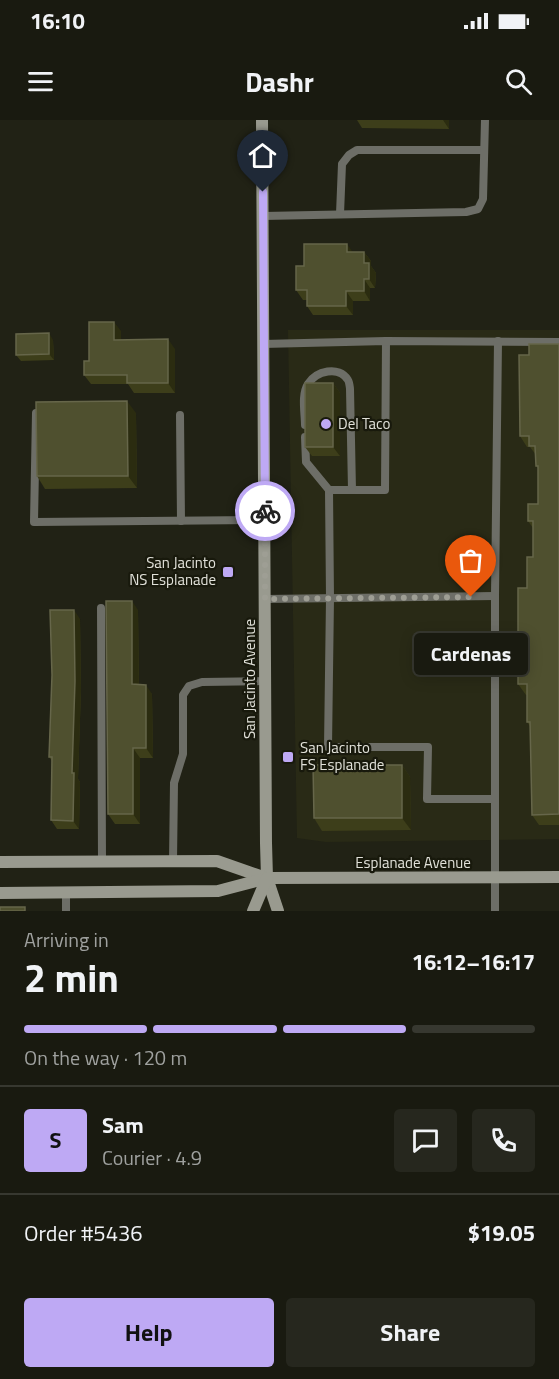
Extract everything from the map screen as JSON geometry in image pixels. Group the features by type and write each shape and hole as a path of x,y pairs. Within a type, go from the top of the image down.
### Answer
{"main road":[{"name":"San Jacinto Avenue","path":"262,120 267,878 278,911"},
{"name":"Esplanade Avenue","path":"0,862 217,861 267,878"},
{"name":"Esplanade Avenue","path":"0,893 218,891 267,878 559,877"},
{"name":"San Jacinto Avenue","path":"253,911 267,878"}],"lane":[{"path":"263,216 466,212 478,209 483,199 484,120"},
{"path":"340,214 342,164 349,155 357,150 484,150"},
{"path":"263,344 386,341 559,342"},
{"path":"329,489 385,489 386,341"},
{"path":"495,911 498,341"},
{"path":"352,489 350,389 343,375 332,371 313,378 307,384 304,394 306,462 329,489 328,747 428,747 427,799 495,799"},
{"path":"36,413 34,522 265,520"},
{"path":"180,416 181,520"},
{"path":"265,599 495,596"},
{"path":"101,608 102,862"},
{"path":"173,861 174,783 183,754 183,695 189,686 202,682 266,681"},
{"path":"66,893 66,911"}],"shaded area":[{"path":"288,330 559,330 559,839 326,842 297,838"}],"building":[{"path":"304,244 347,244 347,252 364,252 364,263 369,263 369,279 364,279 364,291 346,291 346,306 307,306 307,290 296,290 296,266 304,266"},
{"path":"89,322 114,322 114,340 168,339 168,383 127,383 127,375 84,375 84,361 89,361"},
{"path":"49,333 49,354 16,355 16,334"},
{"path":"529,344 559,344 559,814 532,815 527,684 518,684 518,588 527,588 527,557 533,557 533,521 528,521 528,504 538,504 538,466 536,466 535,446 529,446 529,436 520,436 519,355 529,355"},
{"name":"Del Taco","path":"305,383 333,383 333,447 305,447"},
{"path":"127,401 128,476 37,476 36,402"},
{"path":"106,601 132,601 132,684 146,685 146,748 133,748 133,814 108,814"},
{"path":"50,610 74,610 73,821 51,820"},
{"path":"313,765 402,765 402,818 314,818"},
{"path":"0,907 25,907 25,911 0,911"}],"way so far":[{"path":"265,511 265,599 471,597"}],"place":[{"name":"Del Taco","path":"326,424"},
{"name":"San Jacinto NS Esplanade","path":"228,572"},
{"name":"Cardenas","path":"471,597"},
{"name":"San Jacinto FS Esplanade","path":"288,757"}],"route":[{"path":"263,192 265,511"}]}
